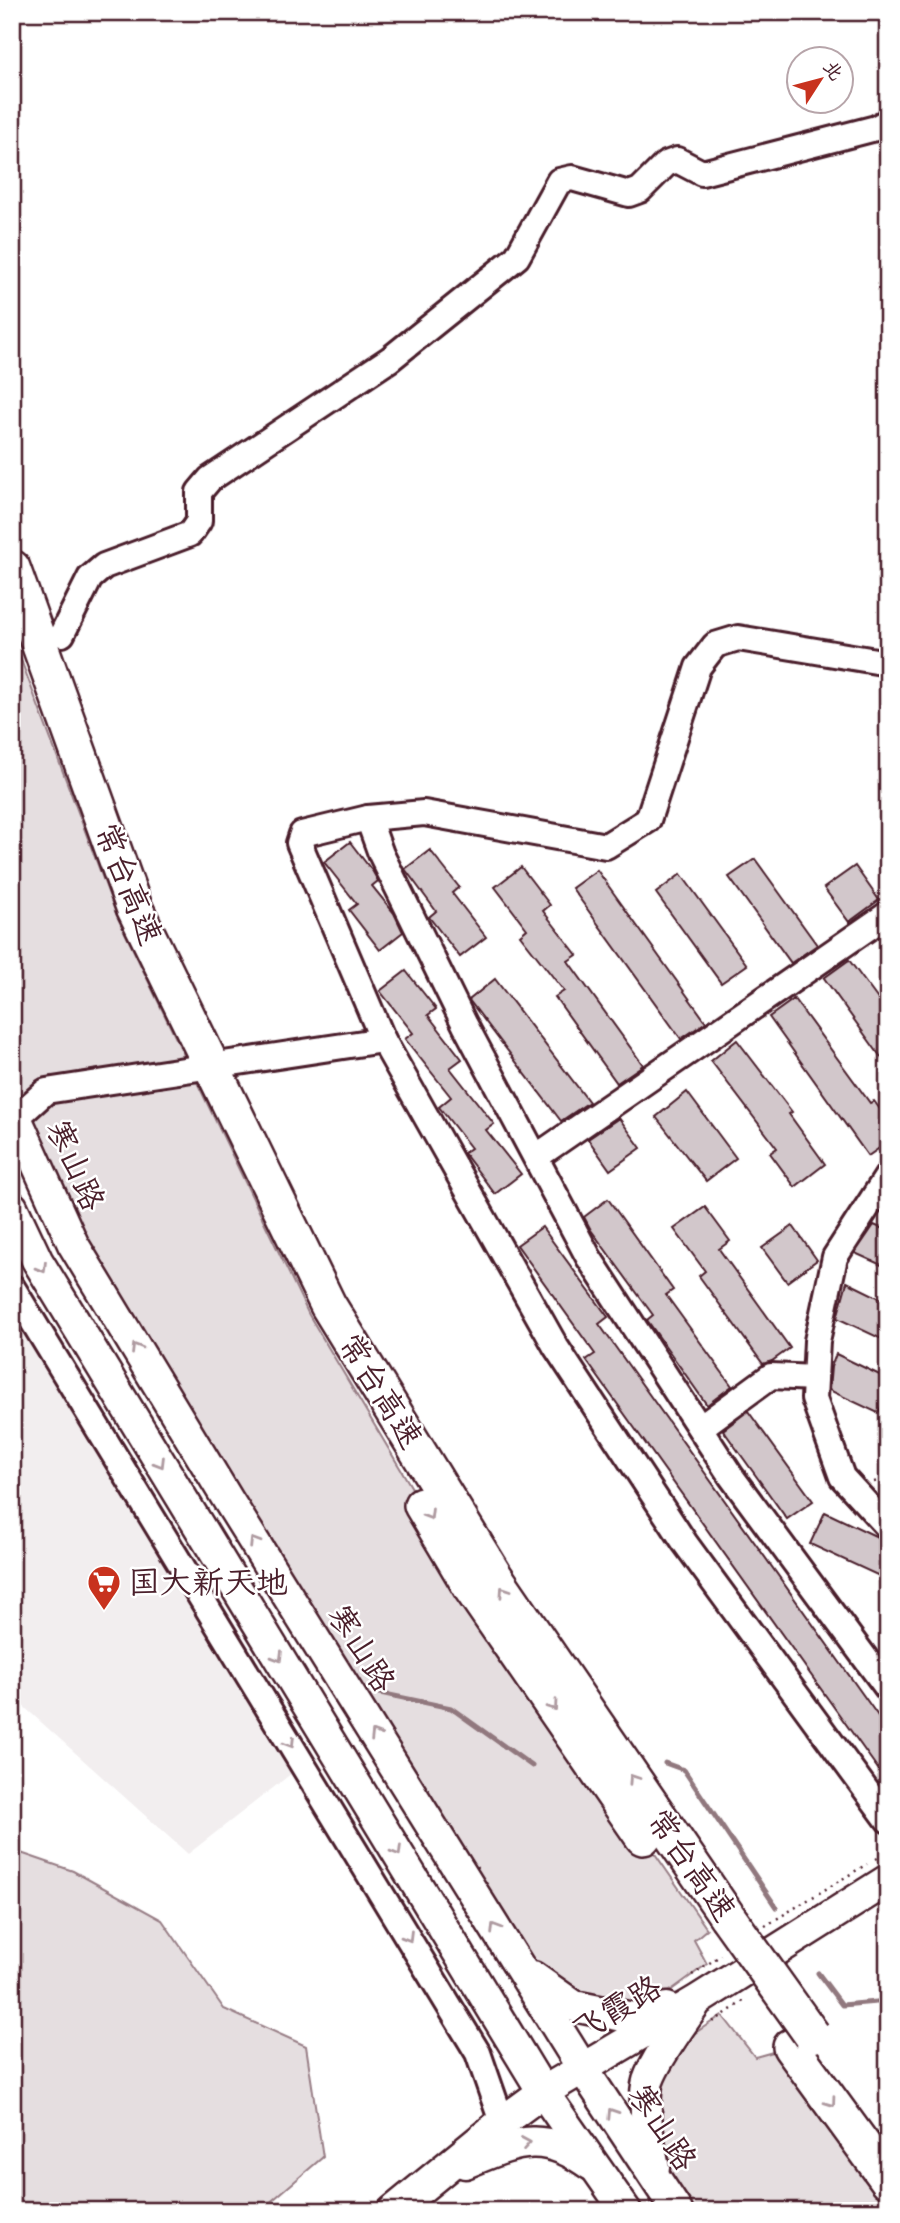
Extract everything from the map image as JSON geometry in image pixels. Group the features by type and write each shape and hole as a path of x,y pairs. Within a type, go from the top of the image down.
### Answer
{"highway":[{"name":"常台高速","path":"12,568 134,906 328,1305 495,1577 717,1923"},
{"name":"常台高速","path":"12,636 117,916 309,1315 472,1589 801,2041 888,2180"},
{"name":"常台高速","path":"801,2041 888,2140"}],"main road":[{"name":"寒山路","path":"14,1116 73,1244 235,1512 583,2069 677,2211"},
{"path":"12,1207 37,1260 543,2092 626,2211"},
{"name":"飞霞路","path":"393,2211 543,2092 698,2000 888,1880"},
{"path":"520,1968 574,2006 633,2018 698,2000"},
{"path":"657,2181 647,2134 648,2082 672,2038 698,2000"},
{"path":"502,2122 520,2077 515,2046"},
{"path":"439,2173 501,2148 543,2141 573,2152 597,2169"}],"lane":[{"path":"62,634 90,578 104,566 190,534 199,521 199,492 210,479 390,359 517,257 559,181 572,178 629,194 640,190 666,164 677,160 702,173 876,128 888,121"},
{"path":"888,663 738,638 715,645 698,667 648,820 606,846 424,813 368,818 302,834 299,843 383,1040 556,1347 685,1543 888,1820"},
{"path":"368,818 381,854 459,1012 589,1258 730,1476 888,1689"},
{"path":"536,1157 888,914"},
{"path":"14,1116 46,1091 383,1040"},
{"path":"888,1175 835,1258 817,1341 814,1399 842,1477 888,1527"},
{"path":"12,1287 478,2053 502,2122"},
{"path":"700,1428 771,1376 815,1378"}],"shaded area":[{"path":"12,636 117,916 309,1315 472,1589 707,1929 694,1940 707,1964 633,2018 520,1968 228,1500 12,1109"},
{"name":"国大新天地","path":"12,1303 141,1528 296,1770 188,1854 12,1696"},
{"path":"12,1850 73,1871 162,1920 224,2009 306,2046 323,2157 260,2211 12,2211"},
{"path":"722,2015 755,2057 791,2047 888,2180 888,2211 677,2211 647,2134 672,2038 692,2035"}],"building":[{"path":"350,842 373,872 378,881 372,886 394,913 403,932 380,950 349,910 357,904 324,862"},
{"path":"430,850 459,887 452,893 486,937 460,957 429,917 436,911 405,869"},
{"path":"755,859 817,945 791,963 729,877"},
{"path":"855,866 879,900 849,922 824,888"},
{"path":"521,867 550,905 543,911 577,955 568,961 643,1065 617,1083 555,997 564,991 520,935 527,929 495,887"},
{"path":"597,870 706,1022 681,1039 572,888"},
{"path":"681,874 747,965 721,983 656,893"},
{"path":"849,960 888,1013 888,1067 824,978"},
{"path":"406,971 436,1009 428,1015 462,1059 450,1068 494,1124 486,1130 521,1174 495,1194 464,1153 471,1148 439,1107 451,1097 405,1039 413,1033 380,991"},
{"path":"495,979 589,1102 561,1121 469,1000"},
{"path":"794,999 870,1103 874,1101 888,1120 888,1142 868,1156 769,1017"},
{"path":"737,1040 792,1112 789,1114 825,1164 795,1187 770,1153 777,1148 711,1061"},
{"path":"687,1092 736,1158 706,1181 656,1117"},
{"path":"619,1118 641,1148 610,1170 588,1139"},
{"path":"608,1199 673,1290 666,1295 732,1386 707,1405 647,1320 653,1315 584,1217"},
{"path":"705,1207 730,1241 719,1249 790,1348 772,1361 763,1364 699,1276 705,1271 674,1229"},
{"path":"874,1225 888,1231 888,1268 855,1253"},
{"path":"793,1226 817,1260 787,1282 762,1248"},
{"path":"542,1227 608,1317 599,1324 888,1730 888,1783 586,1360 595,1354 517,1245"},
{"path":"847,1282 888,1302 888,1342 837,1318"},
{"path":"836,1354 888,1379 888,1393 878,1413 829,1390 831,1367"},
{"path":"748,1411 813,1501 787,1519 723,1430"},
{"path":"825,1512 888,1542 888,1580 810,1544"}],"waterway":[{"path":"380,1693 451,1708 532,1766"},
{"path":"665,1763 684,1770 776,1907"},
{"path":"818,1973 842,2005 888,2001"}],"place":[{"name":"国大新天地","path":"104,1612"}]}
